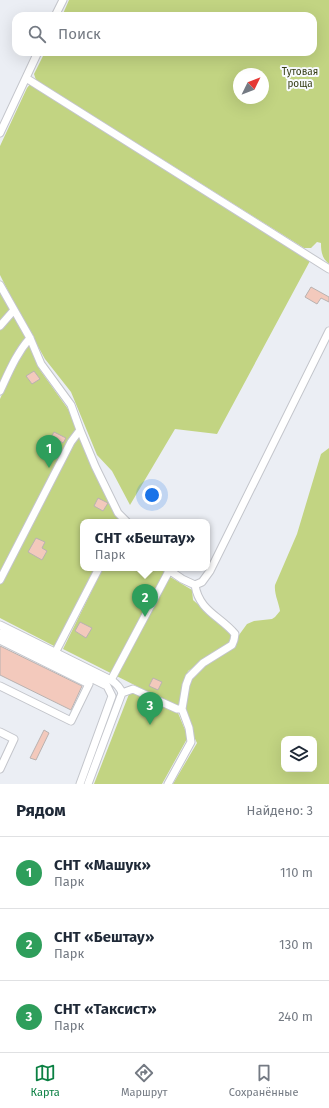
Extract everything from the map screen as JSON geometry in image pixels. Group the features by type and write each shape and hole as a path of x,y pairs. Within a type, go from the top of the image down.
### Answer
{"street":[{"path":"57,12 63,0"},
{"path":"0,133 36,56"},
{"path":"26,78 329,269"},
{"path":"0,285 30,338 41,364 71,405 95,466 118,513 123,519"},
{"path":"0,326 14,310"},
{"path":"170,571 195,585 202,582 210,571 329,331"},
{"path":"0,391 14,360 30,338"},
{"path":"0,580 71,442 80,430"},
{"path":"55,653 97,571"},
{"path":"111,680 167,571"},
{"path":"168,784 192,742 182,709 189,677 203,663 232,644 235,634 204,606 197,595 195,585"},
{"path":"0,625 118,684 122,693 88,784"},
{"path":"0,633 106,686 112,696 80,784"},
{"path":"0,640 89,684 71,721 0,686"},
{"path":"122,693 133,689 177,709 182,709"},
{"path":"0,732 14,739 0,769"}],"green space":[{"name":"Тутовая роща","path":"69,0 329,0 329,264 322,255 321,243 317,242 311,248 304,248 36,80 34,74 43,56 317,56 317,12 64,12"},
{"path":"31,83 311,259 217,434 175,429 130,505 112,471 97,455 71,392 45,359 0,275 0,146 27,88"},
{"path":"0,290 26,337 0,390"},
{"path":"27,339 40,370 73,416 121,519 80,519 80,571 95,571 56,647 0,618 0,399"},
{"path":"329,448 329,784 173,784 197,743 181,710 192,671 234,647 239,635 247,624 254,621 272,619 280,611 275,592 275,585 297,534 321,454"},
{"path":"102,571 164,571 167,575 192,590 193,600 231,634 230,643 188,671 178,707 63,649"},
{"path":"131,689 178,713 188,737 162,784 94,784"}],"building":[{"path":"311,287 329,297 329,302 321,298 317,304 305,297"},
{"path":"34,371 40,379 32,384 26,376"},
{"path":"54,432 66,438 63,443 58,440 53,450 46,446"},
{"path":"98,498 108,503 103,511 94,506"},
{"path":"36,538 45,542 42,548 47,551 42,560 28,552"},
{"path":"80,622 92,628 86,638 75,631"},
{"path":"0,646 82,686 71,710 0,675"},
{"path":"153,678 162,682 158,690 149,686"},
{"path":"44,730 49,733 36,760 30,758"}],"place":[{"name":"СНТ «Машук»","path":"49,468"},
{"name":"СНТ «Бештау»","path":"145,617"},
{"name":"СНТ «Таксист»","path":"150,725"}]}
